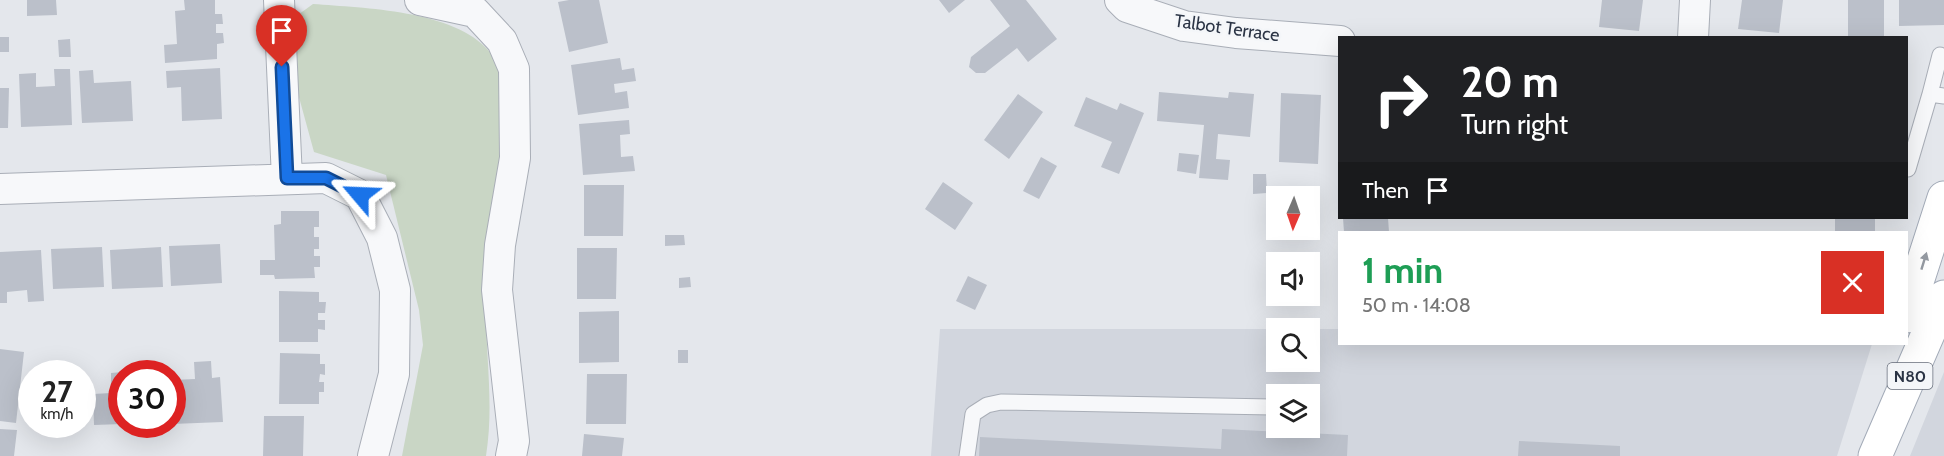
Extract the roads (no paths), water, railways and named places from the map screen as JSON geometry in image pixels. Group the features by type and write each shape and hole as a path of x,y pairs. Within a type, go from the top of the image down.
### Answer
{"main road":[{"path":"1908,310 1944,198"},
{"name":"N80","path":"1874,456 1944,297"},
{"name":"N80","path":"1874,456 1899,345"}],"street":[{"path":"279,0 287,178"},
{"path":"420,0 475,12 502,41 514,69 515,158 500,244 497,290 514,441 511,456"},
{"name":"Talbot Terrace","path":"1120,0 1126,7 1184,26 1236,33 1338,41"},
{"path":"1693,36 1695,0"},
{"path":"0,189 326,178 360,195 382,238 395,290 394,374 373,456"}],"lane":[{"path":"1908,169 1937,95 1940,55"},
{"path":"967,456 973,414 987,405 1002,402 1266,407"}]}
